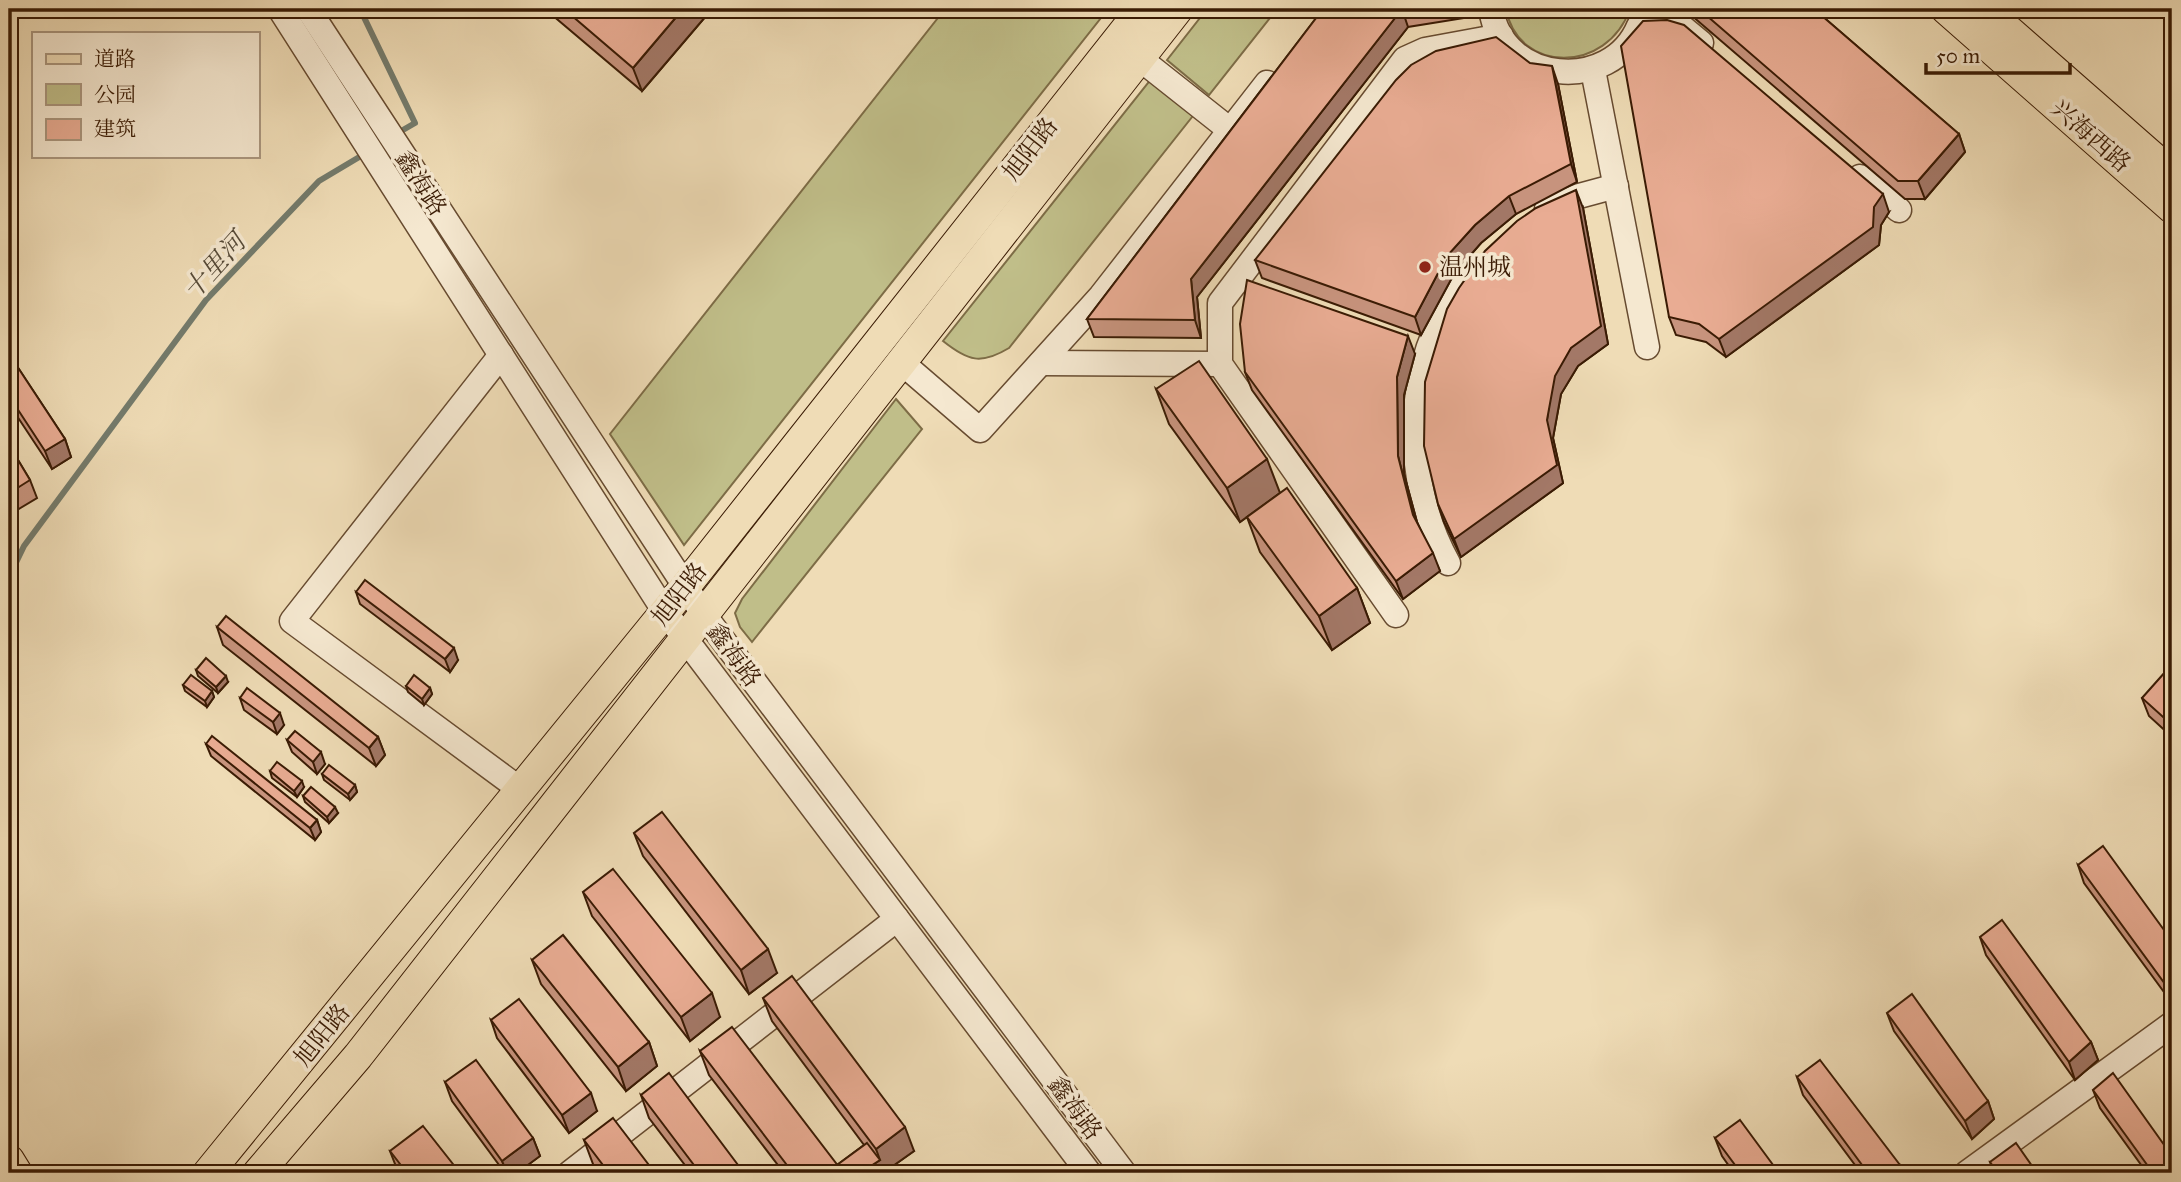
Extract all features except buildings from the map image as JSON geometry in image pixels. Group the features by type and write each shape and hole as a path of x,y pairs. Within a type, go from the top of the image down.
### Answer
{"main road":[{"name":"旭阳路","path":"208,1173 665,612 1142,9"},
{"name":"旭阳路","path":"258,1173 358,1056 1178,9"},
{"name":"兴海西路","path":"1946,9 2172,208"},
{"name":"兴海西路","path":"1984,9 2172,174"},
{"path":"202,1173 232,1144"},
{"path":"9,1160 18,1173"}],"street":[{"name":"鑫海路","path":"280,9 665,612 1088,1173"},
{"name":"鑫海路","path":"308,9 684,587 1124,1173"},
{"path":"1491,9 1501,36 1517,55 1540,68 1566,74 1593,70 1616,57 1634,37 1645,11 1672,19 1723,62"},
{"path":"1396,615 1220,364 1220,303 1405,59 1424,50 1501,36"},
{"path":"1139,58 1230,130"},
{"path":"901,362 980,430 1101,296 1286,59"},
{"path":"1593,70 1647,347"},
{"path":"1837,158 1899,210"},
{"path":"1523,224 1559,204 1616,186"},
{"path":"1448,563 1437,544 1417,471 1416,413 1429,349 1458,290 1481,262"},
{"path":"1235,284 1261,292"},
{"path":"1403,340 1429,349"},
{"path":"501,355 292,621 520,790"},
{"path":"1041,363 1220,364"},
{"path":"569,1173 897,919"},
{"path":"1967,1173 2172,1024"}],"green space":[{"path":"945,9 1108,9 684,545 610,434"},
{"path":"1207,9 1277,9 1209,95 1167,60"},
{"path":"1506,9 1630,9 1619,30 1603,46 1584,55 1564,58 1544,55 1527,46 1514,30"},
{"path":"1152,78 1196,112 1009,348 982,359 960,353 943,341"},
{"path":"896,399 922,429 752,642 740,627 735,613 742,599"}],"waterway":[{"name":"十里河","path":"360,9 415,123 396,134"},
{"name":"十里河","path":"9,577 24,546 206,300 319,181 366,153"}],"place":[{"name":"温州城","path":"1425,267"}]}
